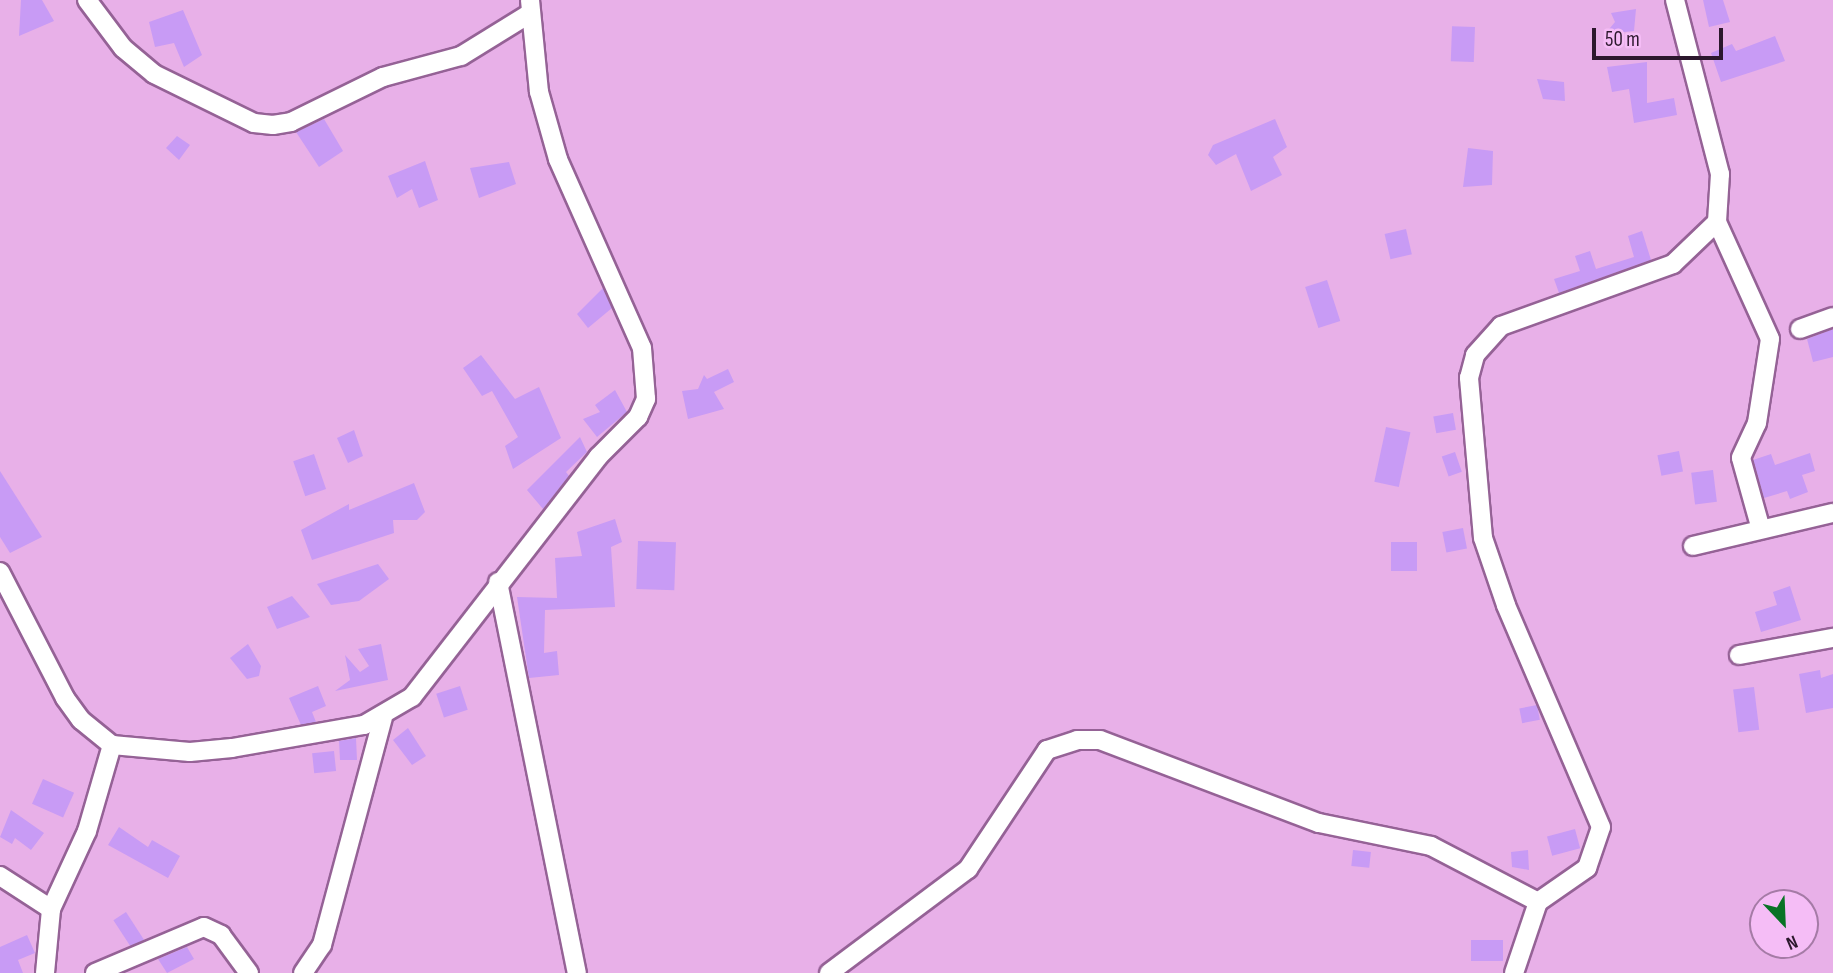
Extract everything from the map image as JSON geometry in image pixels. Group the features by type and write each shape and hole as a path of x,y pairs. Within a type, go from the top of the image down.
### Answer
{"street":[{"path":"0,572 65,698 81,720 112,745 190,752 232,748 383,718 439,666 498,582 598,457 638,417 646,400 642,348 558,159 539,92 529,7 461,56 383,77 291,122 273,125 254,122 154,74 123,48 88,0"},
{"path":"1675,0 1720,174 1717,222 1740,279 1770,339 1757,423 1741,458 1760,526"},
{"path":"1514,973 1538,902 1587,868 1601,828 1506,605 1483,538 1469,377 1475,355 1501,326 1673,264 1717,222"},
{"path":"1800,328 1833,317"},
{"path":"1693,546 1760,526 1833,513"},
{"path":"498,582 577,973"},
{"path":"1739,655 1833,638"},
{"path":"303,973 322,945 383,718"},
{"path":"829,973 968,869 1047,750 1077,740 1100,740 1319,823 1431,846 1538,902"},
{"path":"45,973 51,909 86,831 112,745"},
{"path":"0,876 51,909"},
{"path":"95,973 204,927 221,935 249,973"}],"building":[{"path":"21,0 42,0 54,21 19,36"},
{"path":"1703,0 1723,0 1730,22 1709,27"},
{"path":"1636,9 1634,31 1605,34 1615,22 1611,13"},
{"path":"183,10 202,55 184,67 174,43 155,47 149,22"},
{"path":"1452,26 1475,27 1474,62 1451,61"},
{"path":"1775,36 1785,61 1721,82 1711,53 1732,44 1736,51"},
{"path":"1647,62 1647,103 1674,98 1677,115 1634,123 1629,89 1612,92 1607,67"},
{"path":"1537,79 1564,82 1565,101 1543,99"},
{"path":"324,119 343,151 319,167 296,132"},
{"path":"1275,119 1287,147 1273,157 1282,175 1251,191 1236,154 1216,165 1208,155 1213,145"},
{"path":"177,136 190,145 179,160 166,148"},
{"path":"1468,148 1493,151 1492,185 1463,187"},
{"path":"425,161 438,200 419,208 412,189 397,198 388,176"},
{"path":"509,162 516,184 479,198 470,168"},
{"path":"1406,229 1412,254 1390,259 1385,234"},
{"path":"1642,231 1651,260 1559,293 1554,279 1580,271 1575,256 1590,251 1596,269 1634,257 1628,236"},
{"path":"1327,280 1340,321 1318,328 1305,287"},
{"path":"603,288 612,308 588,328 577,314"},
{"path":"1833,329 1833,357 1813,362 1807,339"},
{"path":"481,355 515,399 539,387 561,438 513,469 505,446 518,437 492,391 482,396 463,368"},
{"path":"728,369 734,382 714,392 724,409 688,419 682,391 698,389 704,375 707,379"},
{"path":"615,390 627,412 597,437 583,419 600,412 595,405"},
{"path":"1453,413 1456,430 1436,433 1433,416"},
{"path":"1386,427 1410,432 1399,487 1374,482"},
{"path":"354,430 363,456 348,463 337,438"},
{"path":"580,437 587,452 566,472 569,476 543,509 527,490"},
{"path":"1679,451 1683,472 1661,476 1657,455"},
{"path":"1455,452 1462,472 1449,476 1442,457"},
{"path":"1810,453 1815,471 1802,475 1808,492 1790,499 1787,491 1764,498 1753,460 1771,454 1775,465"},
{"path":"314,454 326,489 305,496 293,461"},
{"path":"1713,470 1717,502 1695,504 1691,473"},
{"path":"0,471 42,537 10,553 0,537"},
{"path":"414,483 425,512 417,520 393,520 394,533 312,560 301,530 349,504 349,510"},
{"path":"615,519 622,542 611,547 615,607 545,610 544,653 557,651 559,675 529,678 517,597 557,598 555,558 582,556 577,532"},
{"path":"1463,528 1467,549 1446,553 1442,532"},
{"path":"638,541 676,542 674,590 636,589"},
{"path":"1391,542 1417,542 1417,571 1391,571"},
{"path":"378,564 389,579 359,601 331,605 317,584"},
{"path":"1790,586 1801,620 1761,632 1755,612 1777,605 1773,592"},
{"path":"292,596 310,617 277,629 267,607"},
{"path":"248,644 261,666 259,676 247,679 230,658"},
{"path":"381,644 388,680 335,691 350,680 345,655 360,672 369,666 358,649"},
{"path":"1820,670 1821,678 1833,674 1833,708 1806,713 1799,674"},
{"path":"318,686 326,706 312,712 316,722 301,725 289,698"},
{"path":"460,686 468,710 444,718 436,694"},
{"path":"1754,687 1759,730 1738,732 1733,690"},
{"path":"1537,705 1540,720 1522,723 1519,708"},
{"path":"408,728 426,756 412,765 393,740"},
{"path":"356,738 357,760 340,760 339,741"},
{"path":"334,751 336,771 314,773 312,753"},
{"path":"43,779 74,793 63,817 32,804"},
{"path":"11,810 44,833 31,850 15,838 12,844 0,837"},
{"path":"119,827 148,847 152,840 180,856 168,878 108,845"},
{"path":"1575,829 1580,848 1552,856 1547,837"},
{"path":"1353,850 1371,852 1369,868 1351,866"},
{"path":"1528,850 1529,870 1512,867 1511,852"},
{"path":"126,912 144,940 131,948 113,920"},
{"path":"27,935 35,953 18,960 23,973 0,973 0,947"},
{"path":"1471,940 1503,940 1503,961 1471,961"},
{"path":"187,947 194,959 167,973 158,959"}]}
